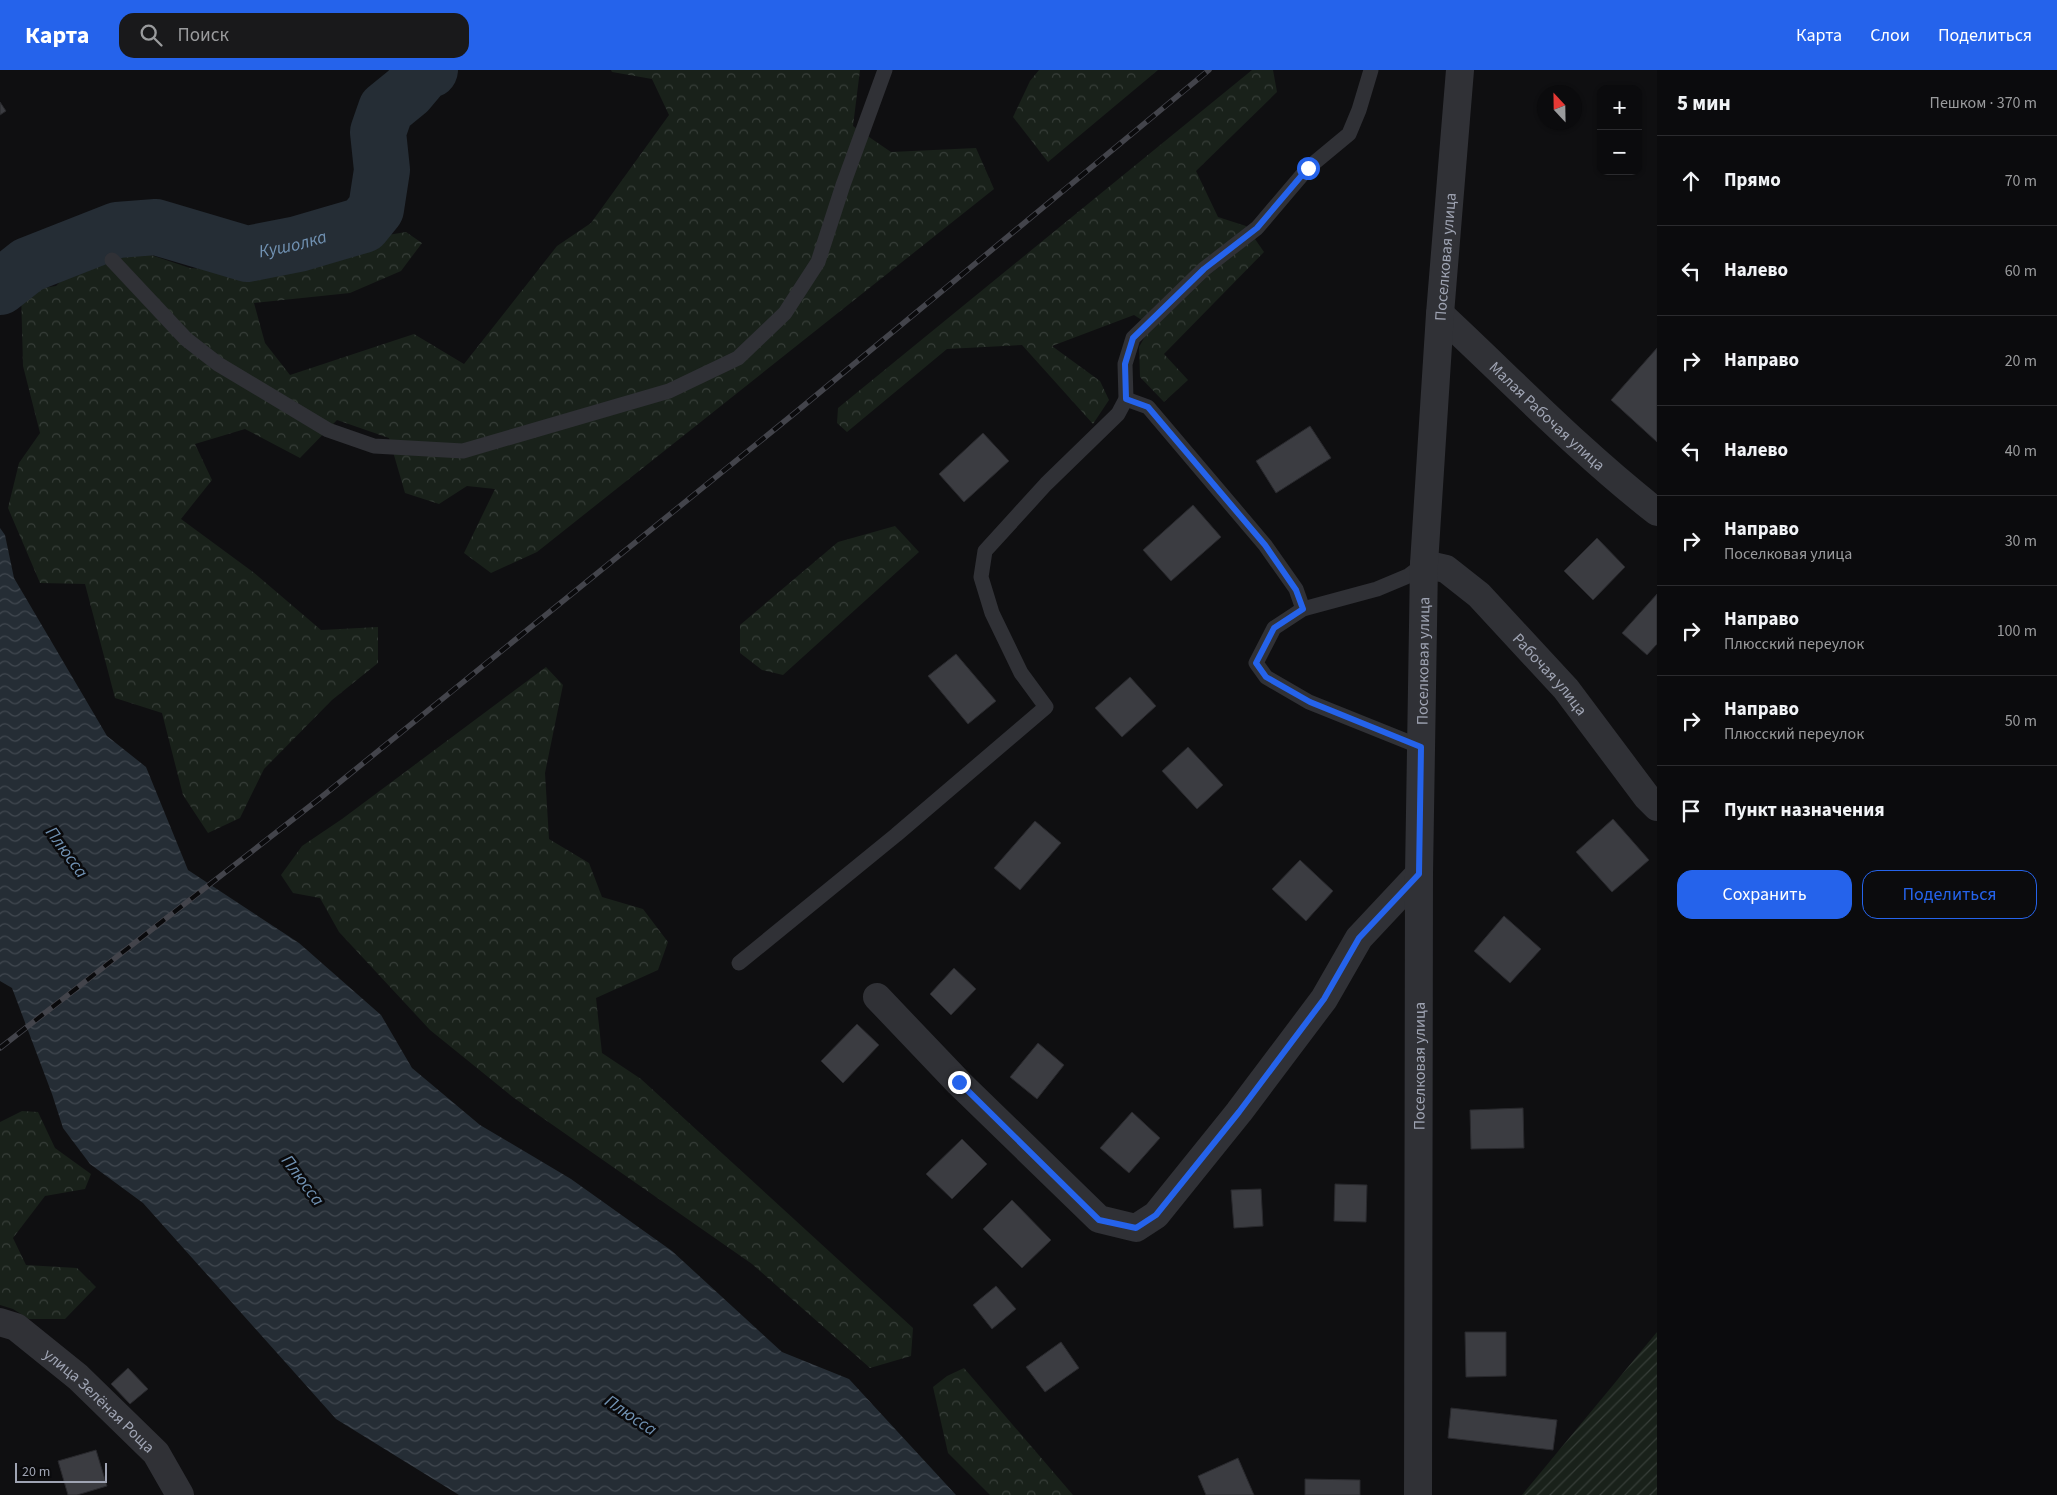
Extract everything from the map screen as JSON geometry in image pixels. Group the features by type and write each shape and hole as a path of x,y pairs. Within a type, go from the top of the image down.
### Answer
{"street":[{"name":"Поселковая улица","path":"1418,1495 1419,874 1424,564 1440,314 1460,70"},
{"name":"Малая Рабочая улица","path":"1440,314 1549,418 1657,512"},
{"name":"Рабочая улица","path":"1424,564 1446,569 1479,596 1566,689 1646,797 1657,807"},
{"path":"877,997 959,1082 1099,1220 1136,1228 1156,1215 1239,1112 1324,999 1359,938 1419,874"},
{"name":"улица Зелёная Роща","path":"0,1322 16,1327 78,1377 156,1453 180,1495"}],"lane":[{"path":"112,260 186,339 218,364 328,430 374,446 463,451 669,392 738,358 785,314 818,262 843,185 885,70"},
{"path":"739,963 896,835 1046,707 1020,673 992,613 980,577 985,551 1046,484 1118,414 1126,399 1125,364 1133,338 1204,269 1257,228 1308,168 1349,134 1359,110 1371,70"},
{"path":"1126,399 1148,407 1265,545 1296,590 1303,609"},
{"path":"1421,747 1310,702 1266,677 1256,663 1274,628 1303,609 1377,589 1408,576 1424,564"}],"green space":[{"path":"611,70 860,70 853,126 891,152 976,148 994,189 537,552 491,573 464,553 495,489 467,486 439,504 405,493 389,438 337,420 300,458 245,429 195,444 212,480 181,519 253,572 321,630 378,627 378,663 332,700 264,769 240,818 208,833 183,795 162,713 115,698 85,584 40,583 8,508 19,463 40,433 23,366 21,291 56,286 84,257 139,251 190,268 250,272 320,246 406,232 422,243 401,271 350,293 254,303 265,343 290,375 414,334 464,364 557,246 591,223 669,115 652,79 612,72"},
{"path":"1039,70 1158,70 1048,162 1013,117 1030,81"},
{"path":"1252,70 1273,70 1277,92 1196,171 1218,217 1246,226 1264,252 1164,354 1188,380 1164,402 1140,377 1139,347 1151,326 1134,315 1052,346 1100,381 1109,400 1093,424 1022,345 947,349 847,432 837,423 838,408"},
{"path":"895,526 919,552 783,675 762,670 740,653 740,625 838,542"},
{"path":"546,667 563,685 545,773 549,839 589,863 602,897 643,909 668,942 658,970 596,998 602,1053 641,1079 913,1328 911,1356 870,1368 752,1264 514,1098 430,1030 339,932 320,898 293,893 281,875 302,846 342,819"},
{"path":"22,1111 38,1112 55,1148 91,1174 85,1189 45,1196 13,1238 26,1265 77,1268 96,1287 65,1319 29,1319 13,1309 0,1305 0,1122"},
{"path":"1657,1332 1657,1495 1522,1495"},
{"path":"964,1368 1073,1495 990,1495 948,1453 933,1387 947,1376"}],"water":[{"name":"Плюсса","path":"0,528 5,535 14,578 107,736 146,767 188,870 299,943 381,1015 412,1068 480,1125 571,1179 672,1251 782,1352 849,1379 956,1495 459,1495 336,1419 143,1203 90,1164 63,1128 12,988 0,981"}],"building":[{"path":"0,102 6,111 0,115"},
{"path":"1657,348 1657,442 1611,400"},
{"path":"1310,426 1331,458 1276,493 1256,461"},
{"path":"983,433 1009,461 964,502 939,474"},
{"path":"1193,505 1221,537 1171,581 1143,550"},
{"path":"1597,538 1625,567 1593,600 1564,571"},
{"path":"1657,594 1657,644 1647,655 1622,633"},
{"path":"956,654 996,701 968,724 928,676"},
{"path":"1130,677 1156,706 1122,737 1095,708"},
{"path":"1188,747 1223,785 1197,809 1162,771"},
{"path":"1613,819 1649,860 1612,892 1576,852"},
{"path":"1035,821 1061,843 1020,890 994,868"},
{"path":"1300,860 1333,891 1306,921 1272,889"},
{"path":"1504,916 1541,949 1510,983 1474,951"},
{"path":"954,968 976,989 951,1015 930,994"},
{"path":"857,1024 879,1045 843,1083 821,1061"},
{"path":"1038,1043 1064,1065 1037,1099 1010,1077"},
{"path":"1523,1108 1524,1148 1471,1149 1470,1110"},
{"path":"1132,1112 1160,1138 1129,1173 1100,1148"},
{"path":"962,1139 987,1164 952,1199 926,1174"},
{"path":"1335,1184 1367,1185 1366,1222 1334,1221"},
{"path":"1261,1189 1263,1226 1234,1228 1231,1190"},
{"path":"1012,1200 1051,1240 1022,1268 983,1229"},
{"path":"996,1286 1016,1309 992,1329 973,1305"},
{"path":"1465,1332 1506,1332 1506,1376 1466,1377"},
{"path":"1061,1342 1079,1368 1045,1392 1026,1367"},
{"path":"128,1368 148,1389 130,1404 111,1384"},
{"path":"1451,1408 1557,1420 1553,1450 1448,1438"},
{"path":"96,1450 107,1486 77,1495 68,1495 58,1461"},
{"path":"1238,1458 1254,1495 1206,1495 1198,1476"},
{"path":"1305,1479 1360,1480 1360,1495 1305,1495"}],"waterway":[{"name":"Кушолка","path":"0,287 28,265 117,230 156,227 247,254 298,244 363,225 376,209 382,170 378,132 386,109 408,91 424,72 430,70"}],"railway":[{"path":"0,1048 319,799 796,412 1209,70"}],"route":[{"path":"959,1082 1099,1220 1136,1228 1156,1215 1239,1112 1324,999 1359,938 1419,874 1421,747 1310,702 1266,677 1256,663 1274,628 1303,609 1296,590 1265,545 1148,407 1126,399 1125,364 1133,338 1204,269 1257,228 1308,168"}]}
